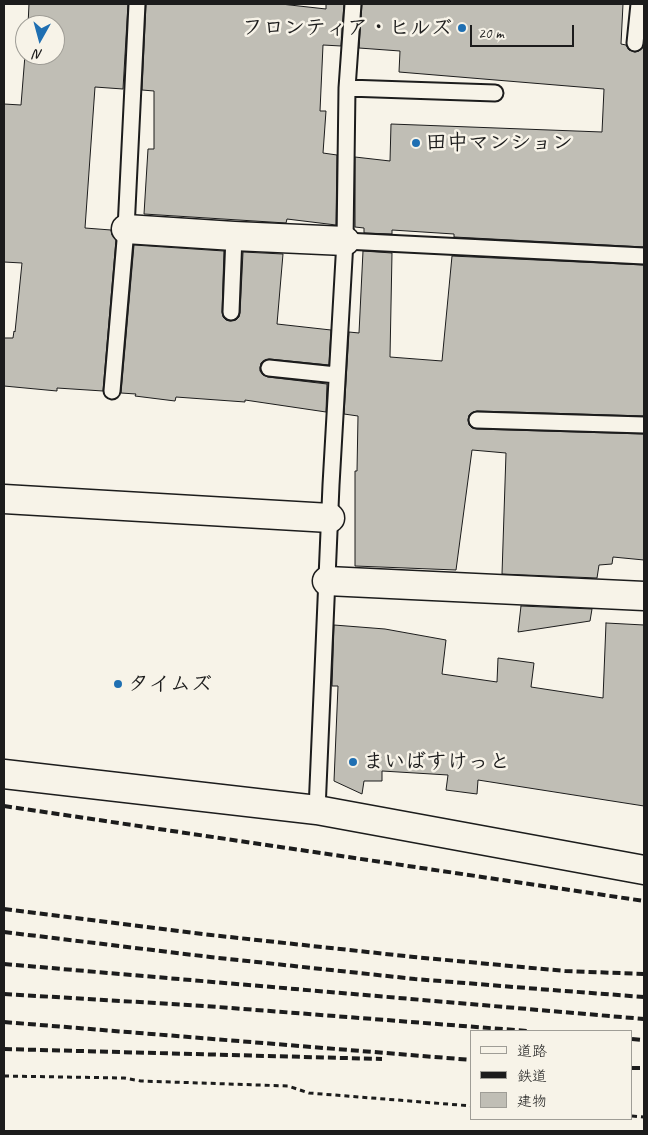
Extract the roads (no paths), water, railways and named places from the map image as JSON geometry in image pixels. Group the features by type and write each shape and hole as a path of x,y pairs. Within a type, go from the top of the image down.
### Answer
{"street":[{"path":"126,229 345,241"},
{"path":"4,498 330,518"},
{"path":"327,581 644,596"},
{"path":"4,774 317,810 644,870"}],"lane":[{"path":"112,391 126,229 137,4"},
{"path":"317,810 336,375 345,241 347,88 353,4"},
{"path":"635,43 638,4"},
{"path":"347,88 496,93"},
{"path":"231,312 234,236"},
{"path":"345,241 644,256"},
{"path":"269,368 336,375"},
{"path":"477,420 644,425"}],"railway":[{"path":"4,806 644,901"},
{"path":"4,909 211,935 414,957 565,971 644,974"},
{"path":"4,932 415,979 644,997"},
{"path":"4,964 644,1019"},
{"path":"4,994 205,1006 515,1030"},
{"path":"4,1022 470,1060"},
{"path":"633,1039 644,1040"},
{"path":"4,1049 382,1059"},
{"path":"633,1068 644,1068"}],"place":[{"name":"フロンティア・ヒルズ","path":"462,28"},
{"name":"田中マンション","path":"416,143"},
{"name":"タイムズ","path":"118,684"},
{"name":"まいばすけっと","path":"353,762"}]}
